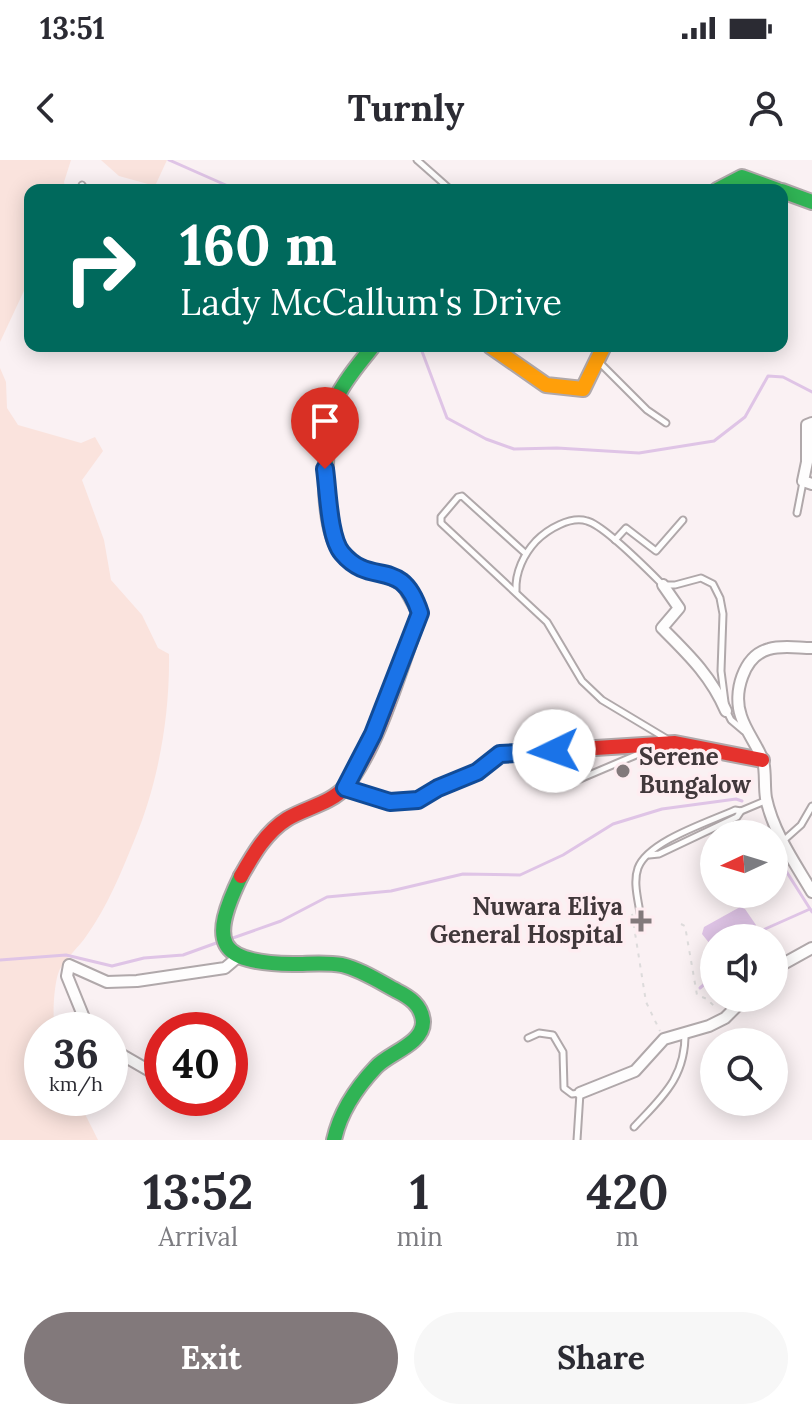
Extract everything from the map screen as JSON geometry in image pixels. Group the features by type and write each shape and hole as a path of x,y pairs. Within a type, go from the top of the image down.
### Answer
{"main road":[{"path":"729,184 742,177 761,184"},
{"path":"788,194 812,202"},
{"path":"334,1140 336,1128 349,1103 378,1064 414,1042 421,1029 422,1015 413,1000 344,965 246,961 234,955 223,942 222,931 241,872 278,825 345,788 373,734 420,613 414,592 397,577 363,571 340,552 332,525 325,469 335,400 369,352"},
{"path":"499,352 546,385 583,389 601,352"},
{"path":"345,788 390,802 418,800 477,772 500,754 668,744 762,760"}],"street":[{"path":"808,483 807,425 812,423"},
{"path":"663,585 679,608 662,628 698,664 715,687 726,711"},
{"path":"774,820 767,800 762,760 740,714 738,694 742,676 752,660 764,650 778,647 812,648"},
{"path":"788,852 812,892"},
{"path":"788,961 812,948"},
{"path":"82,1012 67,976 69,965 107,982 137,981 225,968 234,955"},
{"path":"580,1093 635,1071 664,1039 709,1026 731,1012"}],"lane":[{"path":"417,160 444,184"},
{"path":"604,352 647,410 666,423"},
{"path":"797,513 808,483"},
{"path":"525,553 462,496 441,517 441,523 547,622 582,681 602,700 668,744"},
{"path":"516,592 525,553 542,535 568,521 588,520 615,540 663,585 701,578 713,584 723,614 721,671 726,711 731,720 749,736"},
{"path":"615,540 626,528 656,551 683,520"},
{"path":"575,781 668,744"},
{"path":"640,913 635,879 638,866 648,855 659,854 685,842 767,800"},
{"path":"788,837 801,825 812,806"},
{"path":"634,1127 672,1086 682,1065 685,1031"},
{"path":"528,1038 539,1033 553,1035 563,1052 564,1088 572,1094 580,1093 577,1140"}],"path":[{"path":"640,913 632,914 646,1002 664,1039"},
{"path":"681,924 685,926 697,995 707,999 725,1018"}],"shaded area":[{"path":"0,160 71,160 64,184 24,184 24,291 0,342"},
{"path":"101,160 167,160 156,184 119,176"},
{"path":"0,368 6,382 7,408 18,425 81,443 95,437 103,451 82,480 104,540 111,580 142,615 158,648 169,654 167,702 156,773 119,877 101,913 60,969 54,1012 24,1012 24,1116 86,1116 98,1140 0,1140"},
{"path":"742,908 755,924 709,924"}],"waterway":[{"path":"169,160 223,184"},
{"path":"422,352 447,418 486,439 514,449 639,453 714,441 745,417 768,376 783,377 812,392"},
{"path":"230,939 281,921 327,897 391,891 463,874 520,875 563,855 613,824 662,809 736,799 742,801"},
{"path":"788,874 812,912"},
{"path":"776,924 810,909"},
{"path":"0,960 66,955 112,966 144,958 183,955 219,942"}],"traffic: fast":[{"path":"729,184 742,177 761,184"},
{"path":"788,193 812,202"},
{"path":"368,352 345,383 332,412 326,453 327,501 335,541 343,555 358,566 387,575"},
{"path":"241,876 225,917 223,933 226,944 234,953 267,963 349,967 406,996 414,1002 422,1016 422,1030 412,1042 376,1067 356,1092 340,1120 334,1140"}],"traffic: slow":[{"path":"499,352 546,385 583,389 601,352"}],"traffic: jam":[{"path":"241,876 261,844 279,824 340,793 369,749 420,613 404,584 387,575"},
{"path":"345,788 390,802 418,800 477,772 500,754 675,743 762,760"}],"place":[{"name":"Serene Bungalow","path":"623,771"},
{"name":"Nuwara Eliya General Hospital","path":"641,921"}],"route":[{"path":"325,469 332,525 340,552 363,571 397,577 414,592 420,613 373,734 345,788 390,802 418,800 477,772 500,754 554,751"}]}
